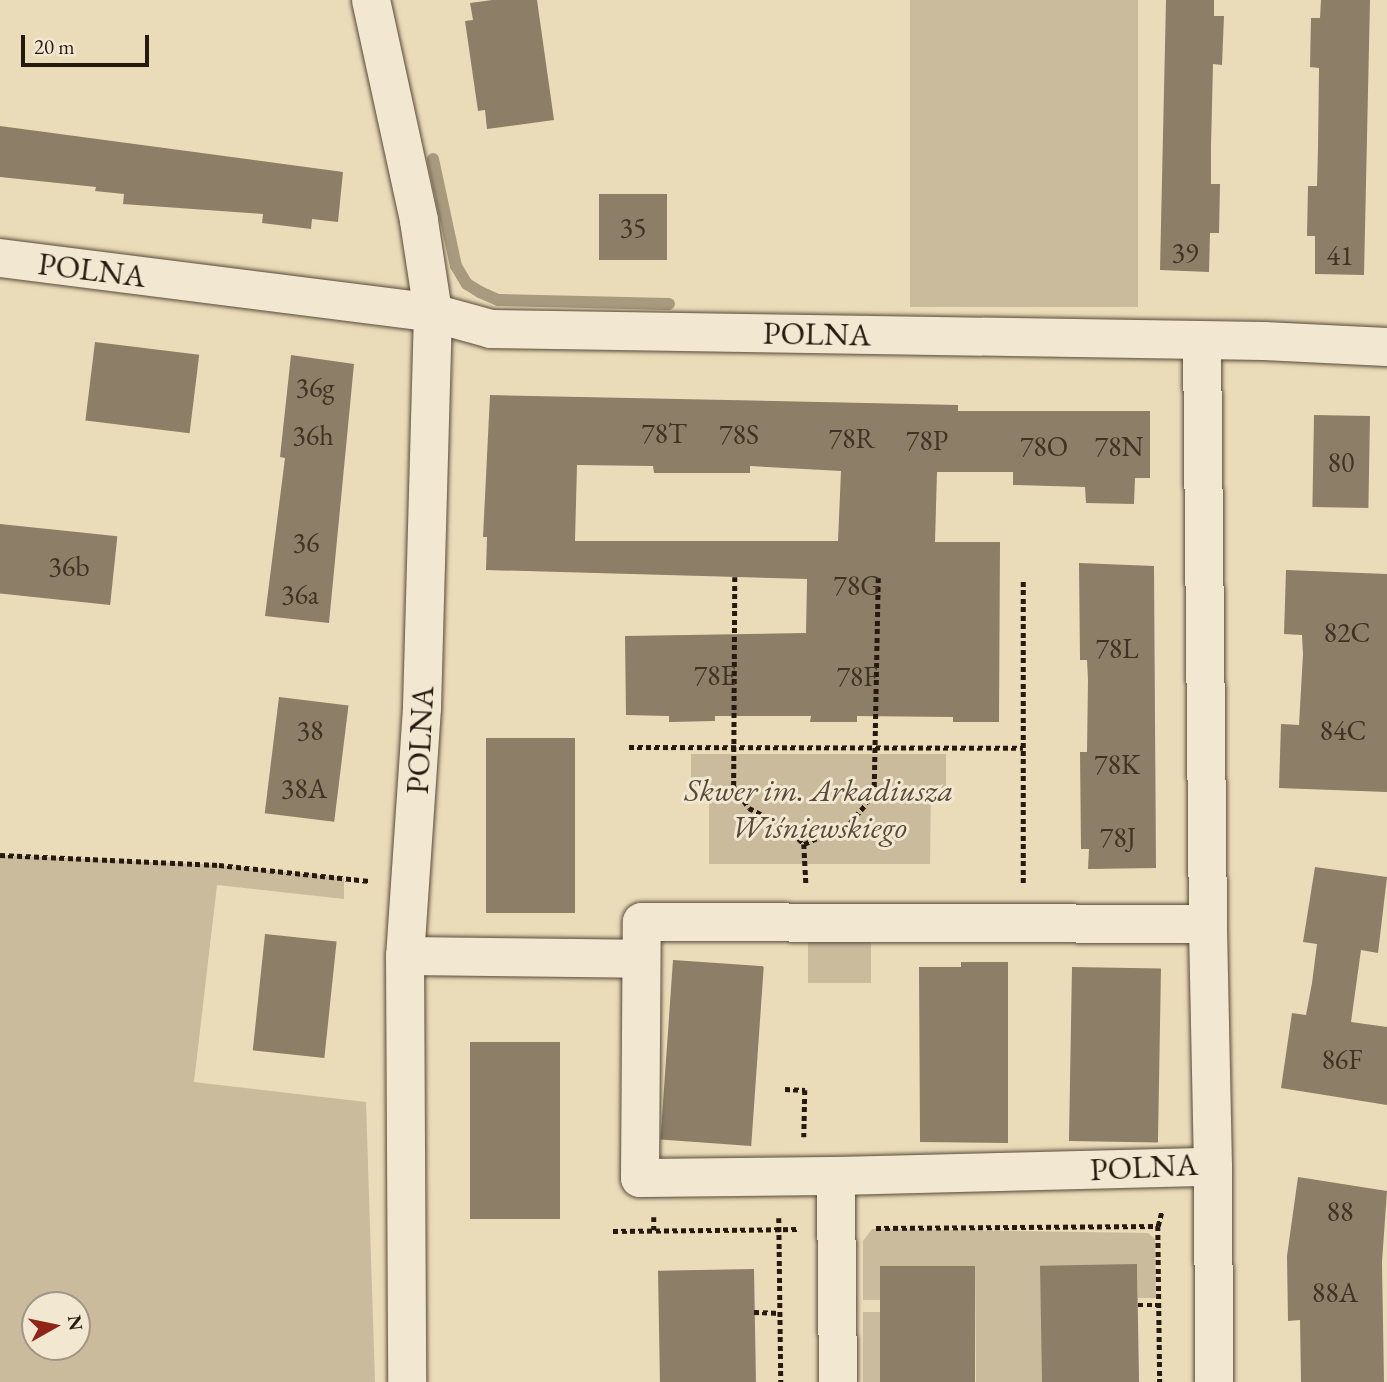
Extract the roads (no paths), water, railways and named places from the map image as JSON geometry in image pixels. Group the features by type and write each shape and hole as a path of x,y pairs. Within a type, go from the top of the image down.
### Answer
{"street":[{"name":"POLNA","path":"371,0 419,221 433,313 422,708 405,956 407,1382"},
{"name":"POLNA","path":"0,258 433,313 491,329 1202,341 1387,347"},
{"name":"POLNA","path":"1202,341 1213,1167 779,1178 640,1178 642,922 1208,924"},
{"path":"405,956 640,960"},
{"path":"1213,1167 1214,1382"},
{"path":"836,1176 838,1382"}],"waterway":[{"path":"433,159 456,266 467,284 480,292 498,300 669,304"}],"park label":[{"name":"Skwer im. Arkadiusza Wiśniewskiego","path":"819,810"}]}
